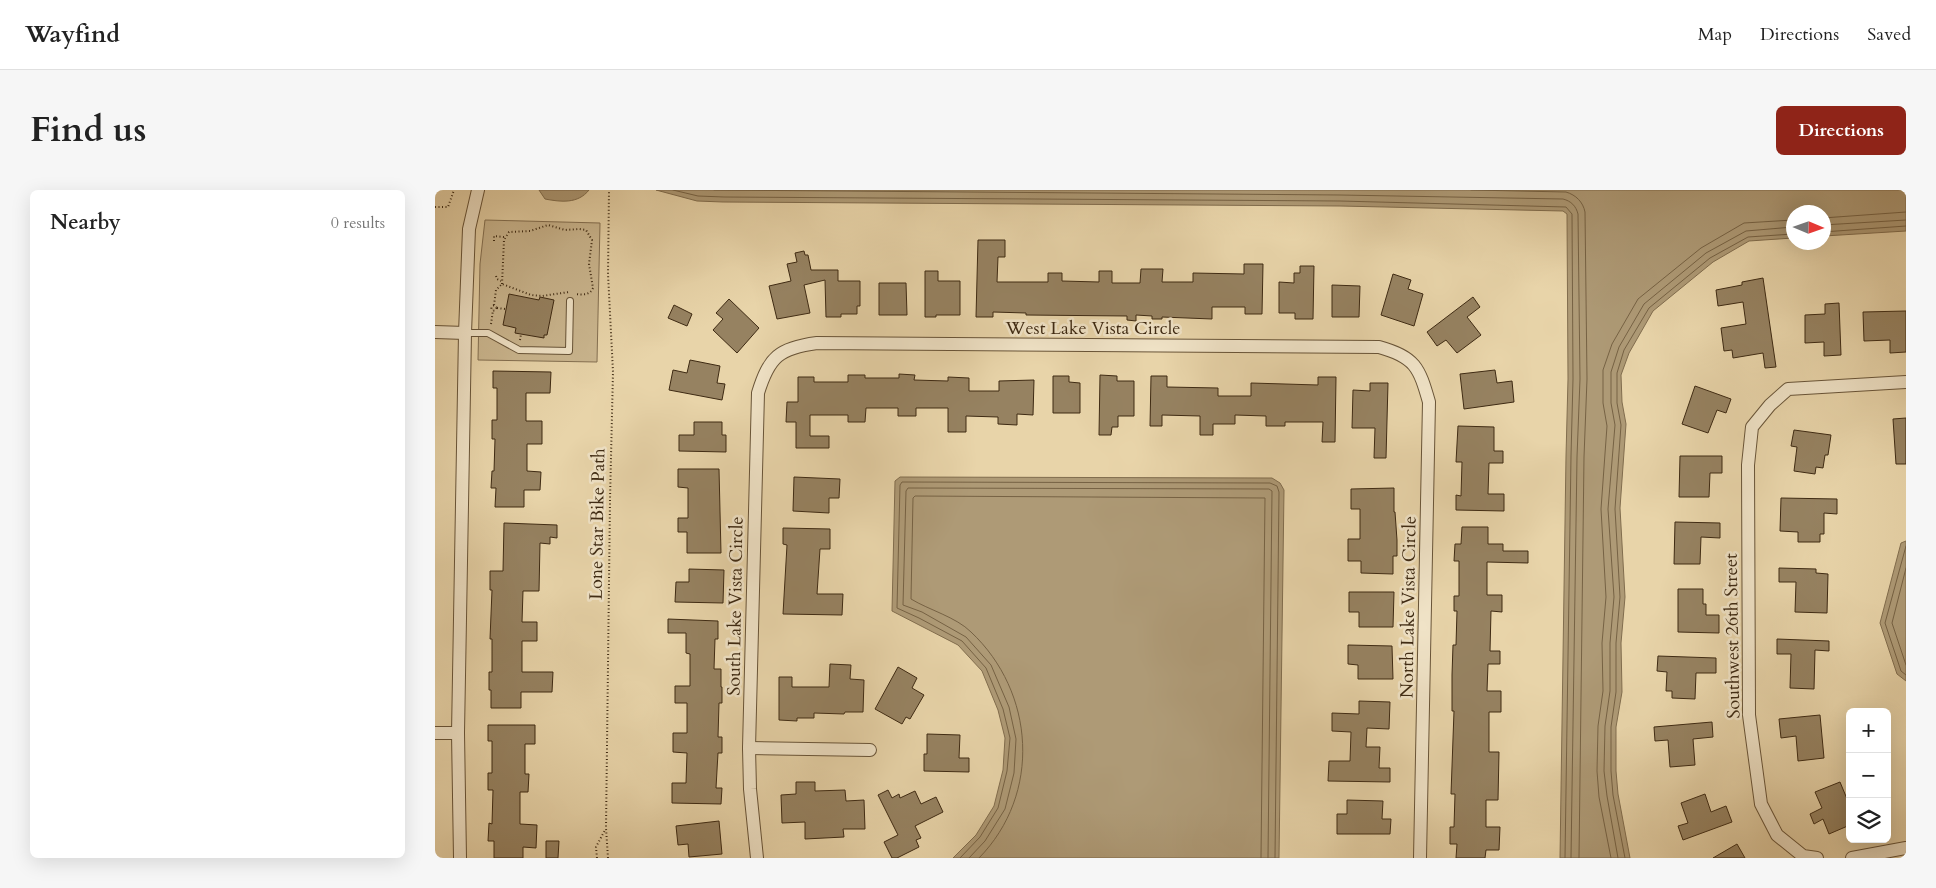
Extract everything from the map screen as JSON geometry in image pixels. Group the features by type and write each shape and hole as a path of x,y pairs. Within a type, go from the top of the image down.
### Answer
{"street":[{"path":"460,858 458,734 465,332 469,229 478,190"},
{"path":"435,332 465,332"},
{"name":"West Lake Vista Circle","path":"774,358 794,346 817,343 1379,347 1400,353 1411,362"},
{"name":"South Lake Vista Circle","path":"757,858 750,789 749,748 758,393 764,372 774,358"},
{"name":"North Lake Vista Circle","path":"1411,362 1422,377 1429,402 1420,858"},
{"name":"Southwest 26th Street","path":"1817,858 1803,856 1777,835 1761,804 1749,715 1748,465 1752,427 1769,406 1788,389 1906,382"},
{"path":"435,733 458,734"},
{"path":"749,748 870,750"},
{"path":"1852,858 1906,848"}],"lane":[{"path":"465,332 488,333 519,350 569,352 570,300"}],"path":[{"path":"435,207 448,207 454,190"},
{"name":"Lone Star Bike Path","path":"608,858 606,828 609,530 613,372 608,274 609,190"},
{"path":"494,241 494,236 504,237 512,231 530,231 548,225 565,230 586,230 592,240 589,264 593,288 585,295 564,292 542,296 520,292 497,279 496,276"},
{"path":"491,324 493,310 491,307 494,305 495,289 502,282 504,237"},
{"path":"494,305 497,308"},
{"path":"493,310 497,308 506,309"},
{"path":"520,340 521,334"},
{"path":"597,858 596,847 606,828"}],"shaded area":[{"path":"485,220 600,223 597,362 478,360 480,264"}],"water":[{"path":"539,190 589,190 580,198 569,201 557,201 545,199"},
{"path":"656,190 1906,190 1906,231 1831,236 1831,205 1786,205 1786,238 1749,241 1713,262 1653,311 1629,353 1621,375 1622,402 1626,424 1620,508 1625,597 1621,643 1622,692 1616,727 1616,771 1618,794 1630,858 1560,858 1568,379 1567,214 1563,211 1340,206 697,201"},
{"path":"900,477 1272,478 1280,483 1284,490 1279,858 953,858 976,835 994,806 1003,770 1005,738 998,710 982,671 958,645 892,611 895,481"},
{"path":"1906,541 1906,681 1897,674 1880,623 1901,543"}],"building":[{"path":"978,240 1005,240 1005,257 998,257 997,282 1048,282 1048,273 1062,273 1062,281 1099,282 1099,271 1112,271 1112,283 1140,283 1141,269 1163,269 1162,282 1193,282 1193,273 1244,274 1244,264 1263,264 1262,314 1245,314 1245,307 1212,307 1212,319 1162,317 1162,319 1152,319 1152,316 1136,315 1136,321 1127,320 1127,316 1026,315 1026,313 993,312 993,317 976,317"},
{"path":"804,251 805,255 808,255 811,270 838,270 838,281 860,281 860,306 857,306 857,314 841,314 841,317 826,317 825,280 804,285 810,313 777,319 769,286 791,281 787,264 797,262 795,253"},
{"path":"1300,266 1314,266 1313,319 1295,319 1295,313 1279,313 1279,282 1294,283 1294,273 1300,273"},
{"path":"925,271 938,271 938,281 960,281 960,315 925,317"},
{"path":"1393,274 1411,280 1408,289 1423,294 1414,326 1381,315"},
{"path":"1763,278 1776,367 1765,368 1763,353 1733,358 1732,350 1724,351 1721,328 1746,324 1743,302 1718,306 1716,290 1742,285 1742,282"},
{"path":"879,283 906,283 907,315 879,315"},
{"path":"1332,285 1360,286 1359,317 1332,317"},
{"path":"509,294 539,300 540,297 554,300 547,335 544,335 544,338 515,333 516,328 503,325"},
{"path":"1473,297 1480,307 1467,317 1481,335 1457,353 1446,340 1437,346 1427,332"},
{"path":"729,299 759,328 737,353 713,330 723,319 716,313"},
{"path":"1839,303 1841,355 1824,356 1824,342 1805,343 1805,315 1825,314 1825,304"},
{"path":"674,305 692,314 687,326 668,318"},
{"path":"1906,311 1906,352 1890,353 1890,340 1864,341 1863,312"},
{"path":"690,360 720,366 717,383 725,384 722,400 669,390 673,370 687,373"},
{"path":"1495,370 1497,383 1512,381 1514,402 1464,409 1460,374"},
{"path":"493,371 551,372 550,393 526,393 526,421 542,421 542,444 527,444 527,471 541,472 540,490 524,490 524,507 495,507 496,488 491,488 492,471 494,471 495,439 492,439 492,420 497,420 497,388 493,388"},
{"path":"899,374 915,375 914,380 948,381 948,377 969,378 969,391 999,391 999,381 1034,380 1033,415 1017,414 1017,425 998,424 998,417 966,416 966,432 948,432 948,408 916,408 916,416 898,416 898,408 866,408 865,422 848,422 848,415 810,415 810,436 829,436 829,448 796,448 796,422 786,422 787,402 798,402 798,377 814,377 814,382 848,382 848,375 865,375 865,378 899,378"},
{"path":"1100,375 1117,376 1117,381 1134,381 1134,416 1118,416 1118,427 1112,427 1111,435 1099,435"},
{"path":"1053,376 1069,376 1069,382 1080,383 1080,413 1053,413"},
{"path":"1151,376 1167,376 1167,387 1218,388 1218,396 1251,396 1251,383 1318,385 1318,377 1336,377 1335,442 1322,442 1323,422 1285,422 1285,426 1266,426 1266,416 1235,415 1235,424 1213,424 1213,435 1200,435 1200,416 1162,415 1162,426 1150,426"},
{"path":"1370,383 1388,383 1386,458 1374,458 1375,428 1352,428 1353,390 1370,391"},
{"path":"1695,386 1731,399 1726,413 1717,410 1708,433 1682,424"},
{"path":"1906,418 1906,464 1896,464 1893,419"},
{"path":"694,422 722,422 722,435 726,435 726,452 679,451 679,435 694,435"},
{"path":"1458,426 1494,427 1494,451 1503,451 1503,463 1489,463 1488,494 1504,494 1504,511 1456,510 1456,495 1461,496 1462,462 1456,462"},
{"path":"1794,430 1831,435 1828,455 1825,455 1823,468 1816,467 1815,474 1794,471 1797,447 1791,446"},
{"path":"1680,456 1722,456 1722,473 1710,473 1709,497 1679,497"},
{"path":"678,469 719,469 721,553 687,553 687,532 678,532 678,518 688,518 688,488 678,487"},
{"path":"794,477 840,479 839,498 829,498 829,513 793,511"},
{"path":"1394,488 1397,556 1393,556 1393,574 1361,573 1361,561 1348,561 1348,539 1360,539 1360,509 1351,509 1351,489"},
{"path":"1781,498 1837,499 1837,514 1824,513 1824,534 1820,534 1820,542 1798,542 1798,532 1780,531"},
{"path":"1675,522 1720,523 1720,538 1701,537 1700,564 1674,564"},
{"path":"504,523 557,525 557,538 550,537 550,544 540,543 539,591 523,591 522,622 537,622 537,641 522,641 522,672 553,672 552,692 521,692 521,708 491,708 491,690 489,690 489,672 492,672 492,639 490,639 492,590 490,590 490,571 503,571"},
{"path":"1462,527 1488,527 1488,544 1503,544 1503,551 1528,551 1528,563 1487,562 1487,595 1502,595 1502,612 1491,611 1490,651 1500,651 1500,664 1488,664 1487,691 1501,691 1501,712 1489,712 1489,752 1499,752 1498,800 1486,800 1486,827 1500,827 1499,850 1486,850 1485,858 1456,858 1457,844 1450,844 1450,827 1454,827 1455,794 1451,794 1454,711 1452,711 1452,675 1453,645 1456,645 1457,611 1454,611 1454,596 1459,596 1459,561 1454,561 1455,544 1461,544"},
{"path":"783,528 830,529 830,549 820,549 817,594 843,594 842,615 783,614 787,545 783,544"},
{"path":"1779,568 1816,569 1816,573 1828,574 1827,613 1795,612 1796,582 1779,582"},
{"path":"689,569 724,570 723,603 675,602 676,582 689,582"},
{"path":"1678,589 1703,589 1703,604 1706,604 1706,615 1719,615 1719,633 1678,632"},
{"path":"1349,592 1394,592 1393,627 1359,627 1359,612 1349,612"},
{"path":"668,619 718,621 714,669 721,669 722,687 722,703 719,703 718,737 722,737 722,753 718,753 716,788 722,788 721,804 672,803 672,783 686,783 687,753 673,752 673,733 687,733 687,703 675,703 675,686 690,686 690,654 686,653 686,633 668,633"},
{"path":"1777,639 1829,641 1829,651 1815,650 1814,689 1790,688 1791,654 1777,654"},
{"path":"1348,645 1392,646 1393,679 1358,679 1358,665 1348,664"},
{"path":"1658,656 1716,658 1716,673 1696,673 1695,699 1672,698 1672,691 1666,691 1667,672 1657,671"},
{"path":"830,664 851,665 850,679 864,680 863,712 845,712 844,714 814,713 814,718 797,718 797,721 779,720 779,677 792,677 792,687 829,687"},
{"path":"898,667 917,678 912,688 924,695 910,719 906,717 902,724 875,709"},
{"path":"1359,701 1390,702 1389,729 1367,728 1366,747 1380,747 1379,768 1390,768 1390,782 1328,781 1329,761 1350,761 1351,732 1332,731 1332,713 1359,714"},
{"path":"1820,715 1824,758 1798,761 1796,736 1781,738 1779,719"},
{"path":"1712,722 1713,737 1693,739 1695,765 1670,767 1668,740 1655,741 1654,727"},
{"path":"488,725 535,725 535,744 525,744 525,774 529,774 528,792 520,792 520,824 537,825 536,848 523,847 523,858 494,858 494,841 488,841 489,823 492,824 493,790 488,790 488,773 492,773 492,741 488,741"},
{"path":"927,734 960,735 959,758 969,758 969,772 924,771 924,754 927,754"},
{"path":"796,782 815,782 815,791 845,790 846,801 864,800 865,829 843,829 844,837 805,839 805,822 782,823 781,795 796,794"},
{"path":"1840,782 1846,796 1846,827 1829,834 1823,819 1814,824 1810,814 1822,808 1815,792"},
{"path":"888,790 892,798 899,794 900,798 915,791 921,804 936,797 943,812 915,826 921,838 916,840 919,847 897,858 892,858 884,842 898,835 878,795"},
{"path":"1705,794 1711,812 1726,806 1732,822 1683,840 1678,826 1688,823 1681,803"},
{"path":"1347,800 1383,801 1382,819 1391,819 1390,834 1337,834 1337,814 1347,814"},
{"path":"719,821 722,854 689,857 688,844 678,845 676,826"},
{"path":"546,841 559,841 558,858 546,858"},
{"path":"1737,844 1745,858 1713,858"}]}
